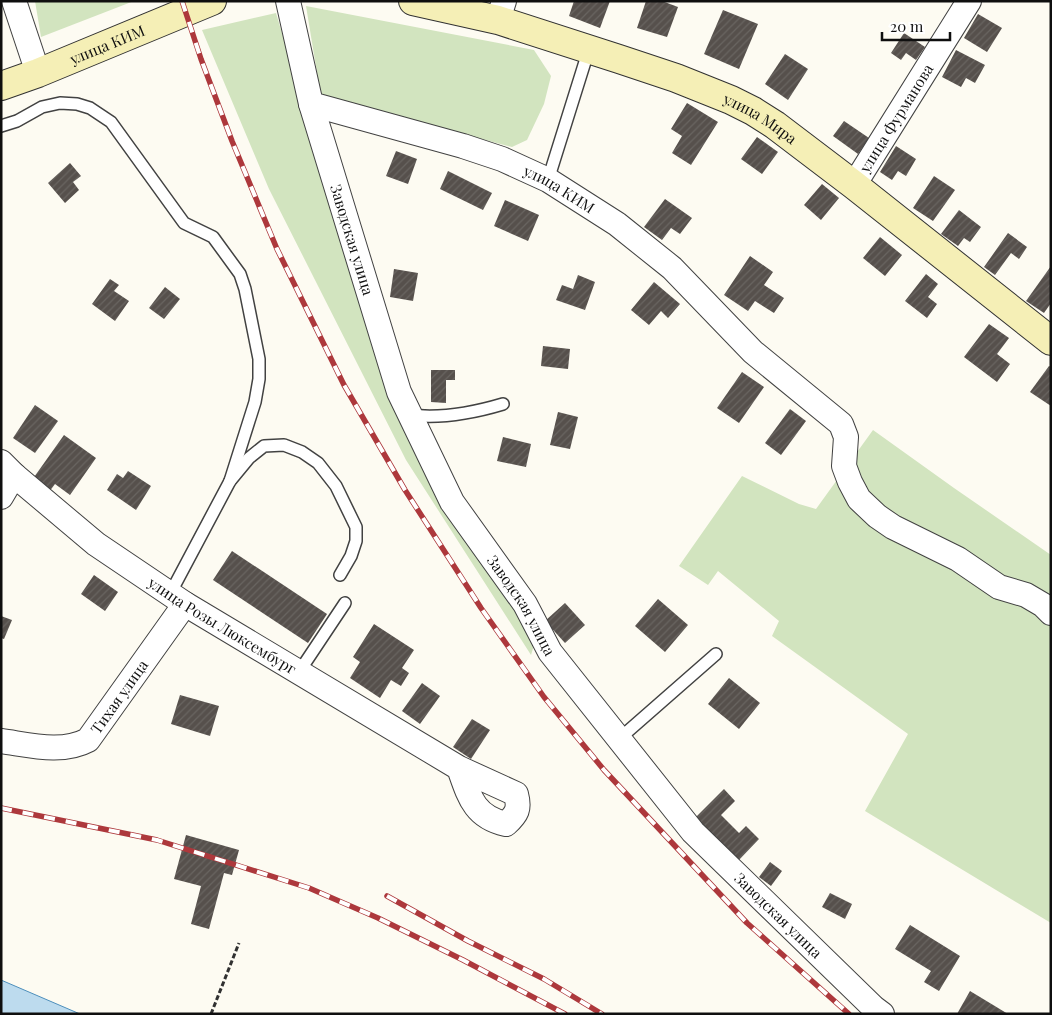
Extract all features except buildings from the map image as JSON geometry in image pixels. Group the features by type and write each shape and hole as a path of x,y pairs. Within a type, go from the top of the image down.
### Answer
{"street":[{"path":"14,1 38,73"},
{"name":"улица КИМ","path":"1,86 38,73 212,1"},
{"path":"288,1 311,104"},
{"name":"улица Мира","path":"413,1 501,11 589,49 676,78 753,111 775,125 854,185 1051,341"},
{"name":"улица Фурманова","path":"854,185 969,1"},
{"name":"улица КИМ","path":"311,104 463,146 502,159 548,180 617,224 672,268 753,352 841,424 846,437 844,466 850,482 859,498 877,516 893,527 958,559 999,587 1026,595 1051,612"},
{"name":"Заводская улица","path":"311,104 399,392 452,502 525,604 550,652 693,832 882,1014"},
{"path":"1,497 7,468"},
{"name":"улица Розы Люксембург","path":"7,468 96,544 177,599 459,768"},
{"name":"Тихая улица","path":"1,741 58,748 76,746 88,740 177,599"}],"lane":[{"path":"548,180 589,49"},
{"path":"1,126 17,122 42,107 60,103 77,104 90,108 111,122 184,223 213,237 240,274 245,289 259,359 259,379 255,402 230,481 177,599"},
{"path":"410,416 428,417 475,413 503,404"},
{"path":"230,481 249,458 264,446 284,445 302,452 318,463 336,486 356,527 356,541 351,556 340,575"},
{"path":"299,672 345,602"},
{"path":"618,739 716,654"}],"path":[{"path":"211,1014 239,943"}],"green space":[{"path":"35,1 134,1 41,37"},
{"path":"306,6 534,50 551,76 544,104 527,140 512,147 321,97"},
{"path":"276,13 375,334 535,642 531,655 406,460 269,189 202,30"},
{"path":"873,430 1051,555 1051,923 865,811 908,734 772,636 779,621 718,571 708,585 679,566 742,476 799,504 816,509"}],"water":[{"path":"1,980 80,1014 1,1014"}],"railway":[{"path":"182,1 201,59 232,141 277,249 344,385 405,490 481,608 544,697 604,770 747,923 849,1014"},
{"path":"1,808 157,840 309,888 378,918 565,1014"},
{"path":"387,896 468,941 544,979 602,1014"}]}
